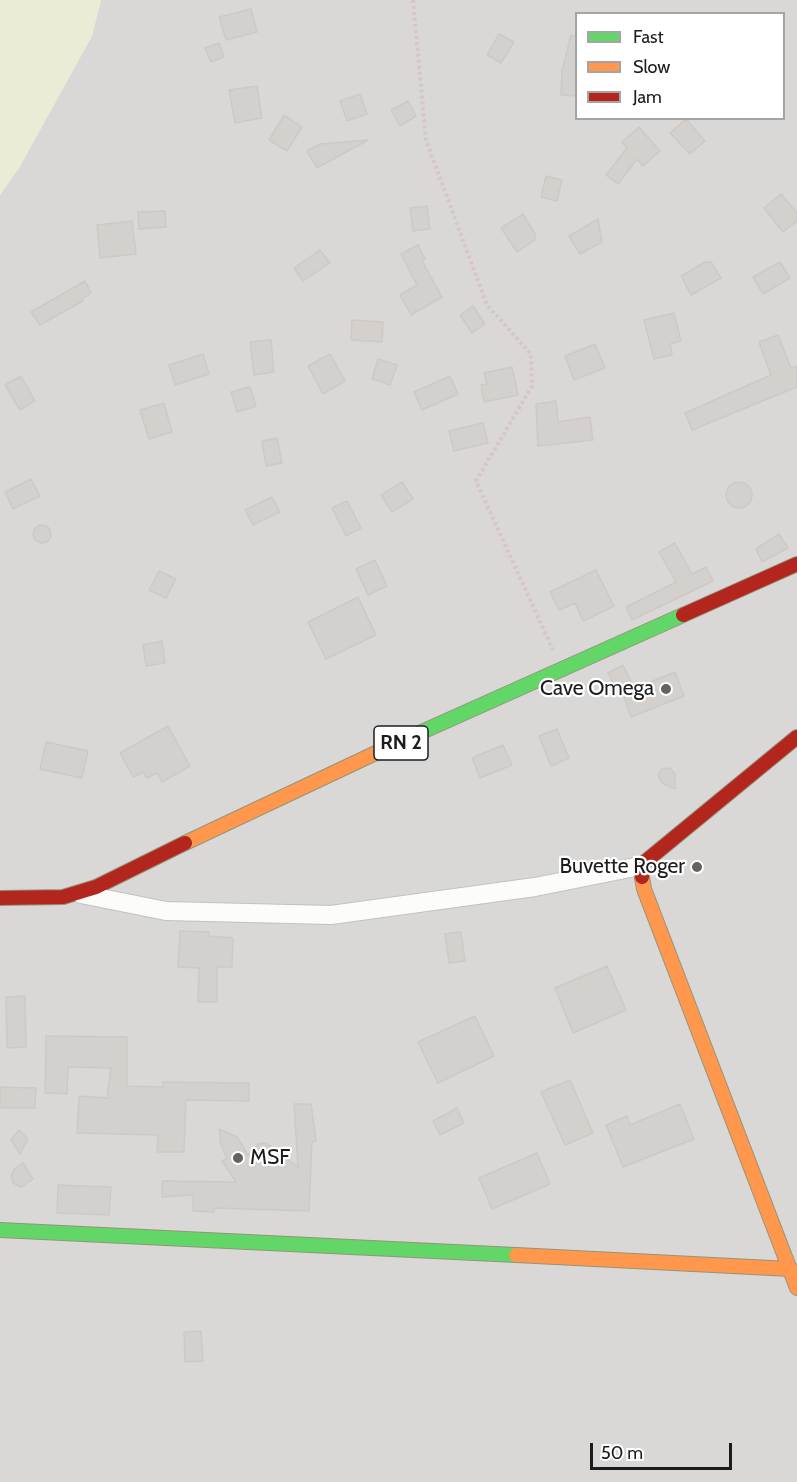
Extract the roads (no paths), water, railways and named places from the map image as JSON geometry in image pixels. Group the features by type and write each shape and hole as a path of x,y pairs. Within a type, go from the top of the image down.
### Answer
{"street":[{"name":"RN 2","path":"0,898 63,897 80,893 286,794 563,672 672,619 797,564"},
{"path":"80,893 166,911 331,915 535,887 640,866 797,736"},
{"path":"640,866 649,900 797,1288"},
{"path":"0,1230 791,1269"}],"place":[{"name":"Cave Omega","path":"666,689"},
{"name":"Buvette Roger","path":"697,867"},
{"name":"MSF","path":"238,1158"}]}
